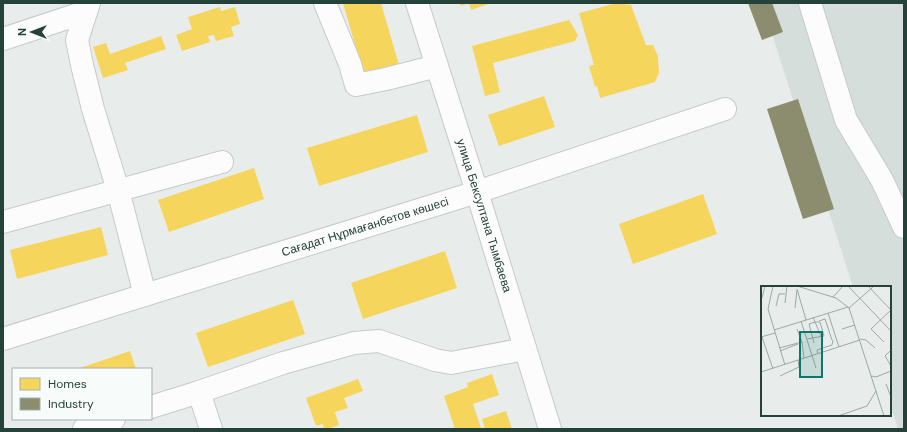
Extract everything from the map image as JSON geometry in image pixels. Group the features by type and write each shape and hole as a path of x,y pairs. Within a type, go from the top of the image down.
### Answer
{"street":[{"path":"325,3 350,64 356,85 437,66"},
{"name":"улица Бексултана Тымбаева","path":"417,3 478,192 550,429"},
{"path":"810,3 846,120 882,180 904,227"},
{"path":"3,39 87,7"},
{"path":"87,7 77,40 93,109 118,190 146,295"},
{"name":"Сағадат Нұрмағанбетов көшесі","path":"3,339 478,192 725,109"},
{"path":"3,222 222,162"},
{"path":"152,407 283,363 354,343 379,341 435,360 451,363 525,349"},
{"path":"199,392 211,429"},
{"path":"84,429 111,420"}],"shaded area":[{"path":"762,3 904,3 904,429 898,429 891,406 891,286 853,286"}],"building: Homes":[{"path":"343,3 381,3 399,65 364,76"},
{"path":"460,3 469,3 461,6"},
{"path":"469,3 491,3 471,10"},
{"path":"617,3 631,5 646,45 653,45 658,56 659,73 655,82 600,98 589,66 594,65 579,13"},
{"path":"220,7 221,11 235,7 240,24 231,27 234,36 216,41 214,35 208,36 210,42 182,51 176,35 192,29 188,17"},
{"path":"569,20 578,35 575,41 493,63 500,92 485,96 472,46"},
{"path":"161,36 166,49 125,63 128,70 103,78 93,47 106,43 110,54"},
{"path":"544,96 555,127 499,146 488,115"},
{"path":"417,115 428,152 319,186 307,148"},
{"path":"254,168 264,199 169,232 158,200"},
{"path":"703,194 717,234 633,264 619,224"},
{"path":"101,227 108,255 17,279 10,250"},
{"path":"445,251 457,288 363,319 351,283"},
{"path":"293,300 305,334 208,367 196,333"},
{"path":"130,351 136,368 80,368"},
{"path":"492,374 499,395 473,404 481,428 455,429 444,396 468,387 467,383"},
{"path":"358,379 363,391 344,398 348,408 335,412 339,425 327,429 324,429 323,424 316,426 306,398"},
{"path":"506,411 512,429 485,429 482,419"}],"building: Industry":[{"path":"748,3 772,3 783,32 762,40"},
{"path":"798,99 834,209 803,219 767,109"}]}
